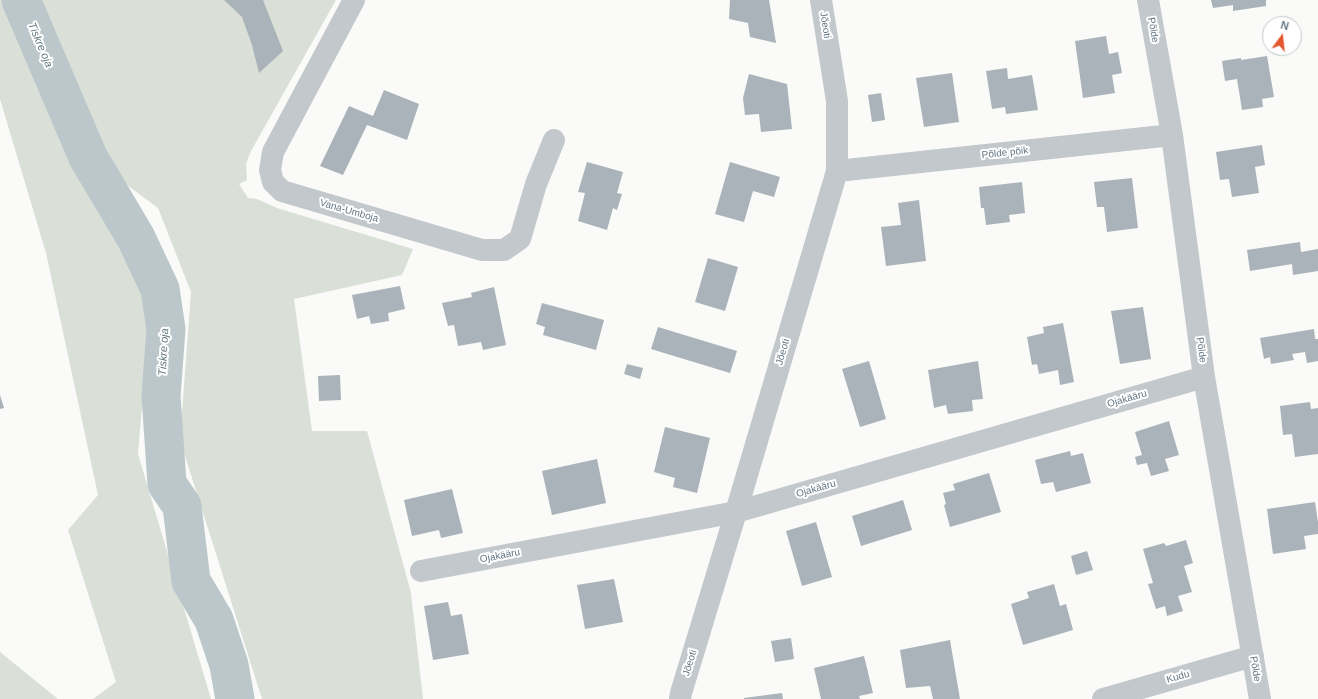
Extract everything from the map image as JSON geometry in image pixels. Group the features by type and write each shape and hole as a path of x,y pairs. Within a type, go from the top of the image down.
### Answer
{"street":[{"name":"Vana-Umboja","path":"354,0 273,152 270,170 273,182 282,191 482,250 504,250 520,239 536,184 554,140"},
{"name":"Jõeoti","path":"680,699 837,170 837,101 820,0"},
{"name":"Põlde","path":"1148,0 1172,135 1204,377 1260,699"},
{"name":"Põlde põik","path":"837,170 1172,135"},
{"name":"Ojakääru","path":"421,571 736,512 1204,377"},
{"name":"Kudu","path":"1103,699 1253,656"}],"shaded area":[{"path":"0,0 10,0 50,92 151,299 138,454 211,699 93,699 116,682 68,530 98,495 46,253 0,99"},
{"path":"36,0 336,0 251,151 246,164 247,180 239,184 248,198 257,199 277,208 413,249 402,275 294,299 312,431 367,431 411,593 423,699 262,699 180,440 191,292 158,208 115,176 59,58"},
{"path":"0,652 58,699 0,699"}],"building":[{"path":"224,0 263,0 283,51 259,73 252,45 242,17"},
{"path":"730,0 769,0 776,43 750,37 748,23 729,19"},
{"path":"1211,0 1266,0 1266,6 1233,11 1233,5 1213,8"},
{"path":"1106,36 1109,54 1118,52 1122,73 1112,75 1115,93 1083,98 1075,41"},
{"path":"1267,56 1274,97 1262,99 1263,107 1242,110 1237,79 1225,81 1222,61 1241,58 1241,60"},
{"path":"1007,68 1008,79 1032,75 1038,110 1006,114 1005,107 992,109 986,71"},
{"path":"952,73 959,122 924,127 916,78"},
{"path":"749,74 787,84 792,129 761,132 759,114 745,115 743,98"},
{"path":"384,90 419,104 407,140 367,125 343,175 320,166 349,106 373,116"},
{"path":"881,93 885,120 872,122 868,95"},
{"path":"1262,145 1265,165 1255,167 1259,193 1232,197 1229,179 1220,180 1216,152"},
{"path":"587,162 623,172 617,193 622,194 617,210 613,208 607,230 578,221 585,193 578,192"},
{"path":"730,162 780,177 774,197 753,191 744,222 715,214"},
{"path":"1132,178 1138,228 1107,232 1104,207 1097,207 1094,182"},
{"path":"1022,182 1025,213 1009,215 1010,222 986,225 984,208 981,208 979,187"},
{"path":"919,200 926,261 886,266 881,227 901,225 898,203"},
{"path":"1300,242 1301,252 1318,249 1318,271 1293,275 1292,264 1250,271 1247,250"},
{"path":"708,258 738,267 725,311 695,302"},
{"path":"400,286 405,309 388,313 389,321 371,324 369,316 357,319 352,295"},
{"path":"494,287 506,345 483,350 481,342 458,346 454,325 448,326 442,303 472,297 471,293"},
{"path":"542,303 604,320 596,350 543,335 545,327 536,324"},
{"path":"1143,307 1151,359 1120,364 1111,311"},
{"path":"1063,323 1074,382 1060,385 1058,370 1039,374 1037,364 1032,365 1027,337 1044,333 1043,327"},
{"path":"658,327 737,351 730,373 651,349"},
{"path":"1314,329 1315,339 1318,339 1318,361 1307,363 1305,352 1292,354 1294,360 1271,364 1270,357 1264,359 1260,338"},
{"path":"869,361 886,419 860,427 842,369"},
{"path":"978,361 983,399 972,400 973,411 948,414 946,405 934,408 928,370"},
{"path":"627,364 643,368 640,379 624,374"},
{"path":"340,375 341,400 319,401 318,376"},
{"path":"0,395 4,408 0,409"},
{"path":"1310,402 1311,409 1318,408 1318,454 1295,457 1292,434 1283,435 1280,406"},
{"path":"1169,421 1179,455 1165,459 1169,471 1151,476 1147,463 1137,465 1135,457 1142,455 1135,432"},
{"path":"665,427 710,438 697,493 673,487 675,478 654,472"},
{"path":"1070,451 1071,456 1083,453 1091,483 1056,492 1053,482 1041,484 1035,460"},
{"path":"597,459 606,503 552,515 542,471"},
{"path":"989,473 1001,512 950,527 944,505 946,504 943,493 955,490 953,484"},
{"path":"452,489 463,533 441,538 439,530 412,536 404,500"},
{"path":"903,500 912,530 861,546 852,516"},
{"path":"1315,502 1318,534 1304,536 1306,549 1273,554 1267,509"},
{"path":"816,522 832,577 802,586 786,531"},
{"path":"1186,540 1193,563 1184,566 1192,592 1178,596 1183,611 1167,616 1165,606 1156,609 1148,584 1153,583 1143,549 1164,543 1166,546"},
{"path":"1087,551 1093,570 1076,575 1071,556"},
{"path":"614,579 623,622 585,629 577,585"},
{"path":"1054,584 1060,606 1066,604 1073,630 1023,645 1011,604 1029,598 1027,592"},
{"path":"448,602 451,616 462,614 469,654 433,660 424,606"},
{"path":"791,638 794,659 775,662 771,641"},
{"path":"950,640 960,699 933,699 930,686 906,688 900,650"},
{"path":"864,656 873,693 859,696 860,699 821,699 814,668"},
{"path":"782,693 783,699 744,699 744,698"}],"waterway":[{"name":"Tiskre oja","path":"21,0 88,157 136,238 160,289 166,329 161,396 167,484 182,506 191,581 214,620 229,665 235,699"}]}
